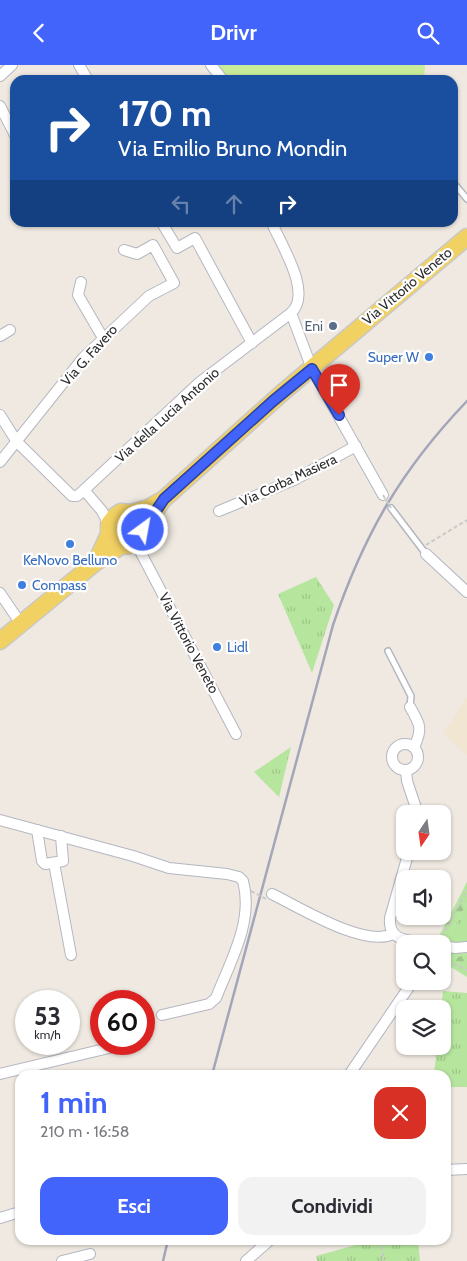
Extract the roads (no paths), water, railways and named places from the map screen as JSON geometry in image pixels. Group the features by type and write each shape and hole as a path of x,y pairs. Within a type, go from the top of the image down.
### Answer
{"main road":[{"name":"Via Vittorio Veneto","path":"96,562 114,520 148,508 164,499 277,397 349,337 360,325 467,237"},
{"name":"Via Vittorio Veneto","path":"349,337 364,331 467,250"},
{"name":"Via Vittorio Veneto","path":"0,641 96,562 135,543 164,499"},
{"name":"Via Vittorio Veneto","path":"114,520 140,519 135,543"},
{"name":"Via Vittorio Veneto","path":"114,520 116,543 135,543"}],"street":[{"path":"0,76 12,65"},
{"path":"211,65 219,75"},
{"path":"0,106 10,125"},
{"path":"164,227 177,248 195,238 252,343"},
{"path":"274,227 298,282 300,293 298,303 291,313 312,369 384,495"},
{"name":"Via G. Favero","path":"0,462 83,358 149,296 174,283 153,245 137,255 124,250"},
{"path":"81,282 78,295 103,338"},
{"name":"Via della Lucia Antonio","path":"84,490 200,382 291,313"},
{"path":"0,336 10,330"},
{"path":"0,415 17,442 72,496 77,496 84,490 114,520"},
{"name":"Via Corba Masiera","path":"219,511 294,480 356,446"},
{"name":"Via Vittorio Veneto","path":"135,543 236,735"},
{"path":"424,551 467,592"},
{"path":"0,593 21,624"},
{"path":"410,707 420,726 414,747"},
{"path":"406,744 414,747 418,759 414,766 406,770 394,765 392,753 398,746 406,744"},
{"path":"406,770 407,781 415,805"},
{"path":"0,820 133,856 169,868 227,874 239,877 243,881 246,912 242,932 216,998 209,1004 162,1015"},
{"path":"37,830 42,862 46,864 62,862 64,860 61,837"},
{"path":"396,936 389,927 390,918 406,860"},
{"path":"54,863 71,955"},
{"path":"270,897 344,929 379,937 393,934"},
{"path":"451,946 467,947"},
{"path":"352,1070 407,990"},
{"path":"17,1070 90,1052"},
{"path":"0,1074 15,1070"},
{"path":"451,1170 467,1169"},
{"path":"0,1218 15,1214"},
{"path":"246,1261 264,1245"},
{"path":"62,1261 90,1254"}],"lane":[{"path":"458,188 467,199"},
{"path":"391,508 424,551"},
{"path":"388,651 411,696 410,707"}],"railway":[{"path":"213,1070 333,625 345,592 372,532 404,478 423,452 467,401"},
{"path":"163,1261 167,1245"}],"place":[{"name":"Eni","path":"333,326"},
{"name":"Super W","path":"429,357"},
{"name":"KeNovo Belluno","path":"70,544"},
{"name":"Compass","path":"22,585"},
{"name":"Lidl","path":"217,647"}]}
